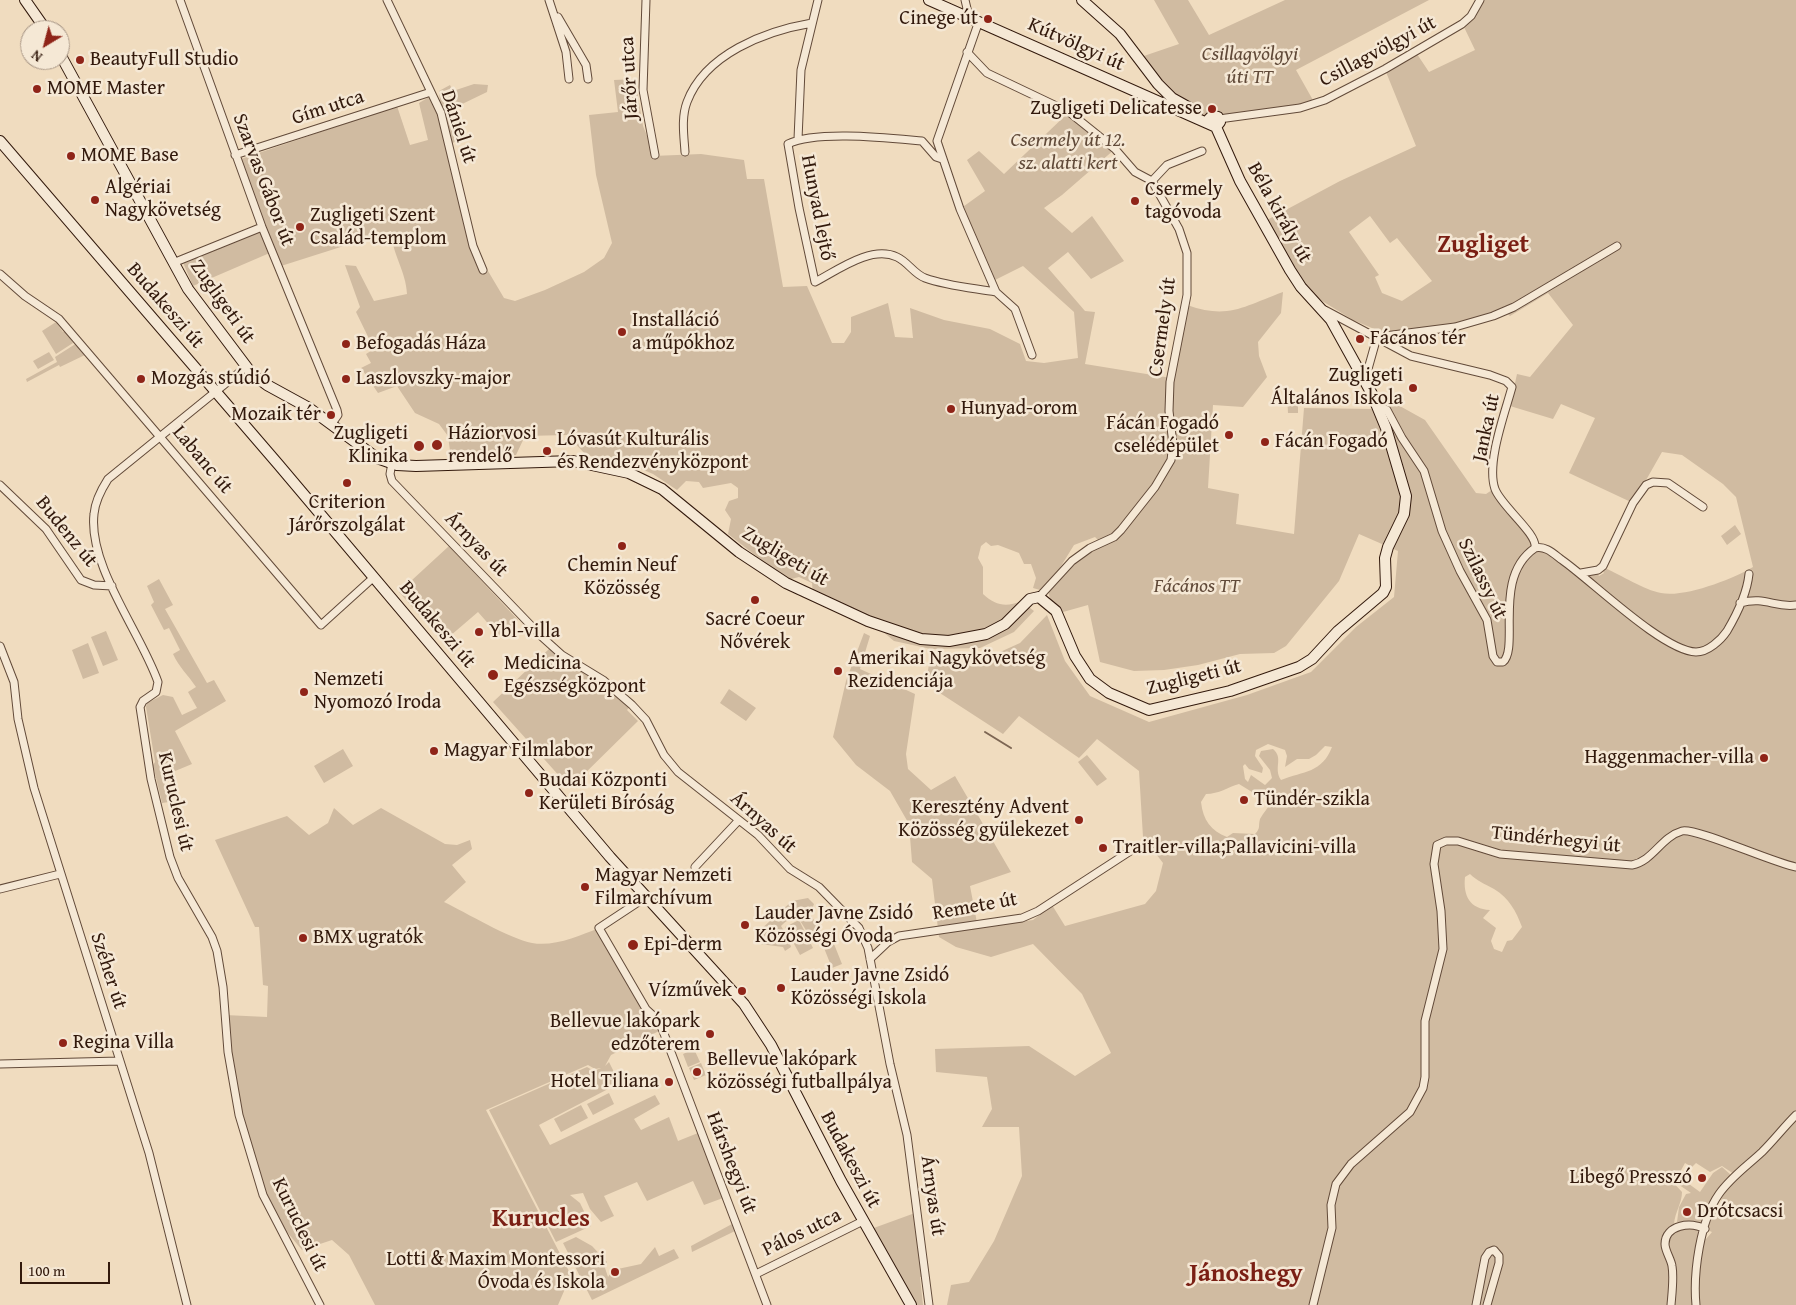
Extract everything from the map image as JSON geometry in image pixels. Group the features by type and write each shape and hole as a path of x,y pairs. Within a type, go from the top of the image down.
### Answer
{"street":[{"name":"Szarvas Gábor út","path":"180,0 262,227 337,410 338,415 332,425"},
{"name":"Dániel út","path":"387,0 441,113 473,246 483,270"},
{"path":"549,0 566,52 569,79"},
{"name":"Járőr utca","path":"646,0 643,90 655,155"},
{"path":"798,139 801,70 818,0"},
{"name":"Kútvölgyi út","path":"929,0 1213,122"},
{"path":"965,0 969,17"},
{"path":"1082,0 1120,34 1150,75 1172,98 1213,122"},
{"name":"Csillagvölgyi út","path":"1213,122 1300,108 1325,100 1385,69 1462,24 1471,16 1480,0"},
{"path":"28,1 40,20"},
{"path":"552,9 586,66 588,80"},
{"name":"Hunyad lejtő","path":"979,21 937,137 942,159 960,209 996,292"},
{"path":"684,152 686,103 705,73 718,61 736,49 792,26 812,23"},
{"name":"Csermely út","path":"968,52 988,73 1069,112 1115,149 1135,172 1152,181 1179,229 1187,253 1186,295 1170,382 1169,411 1173,444 1171,460 1155,487 1121,530 1114,537 1090,548 1072,561 1039,597"},
{"name":"Zugligeti út","path":"69,70 188,289 246,367 258,380 302,403 373,455 392,463 416,466 573,461 629,472 662,489 739,552 786,583 868,621 920,639 949,641 986,634 1005,624 1030,599 1039,597 1056,611 1075,656 1090,679 1109,693 1149,710 1230,691 1299,667 1312,659 1338,631 1383,593 1386,587 1385,558 1388,547 1404,514 1406,496 1402,477 1376,404 1362,377"},
{"name":"Gím utca","path":"235,155 431,92"},
{"name":"Béla király út","path":"1213,122 1240,181 1290,270 1301,287 1324,309"},
{"name":"Hunyad lejtő","path":"942,159 936,156 922,141 858,137 798,139 788,144 815,282 863,258 888,255 903,260 917,274 929,279 996,292"},
{"name":"Budakeszi út","path":"0,141 646,897 722,976 750,1011 780,1060 862,1221 911,1305"},
{"path":"1152,181 1166,164 1202,151"},
{"path":"173,263 262,227"},
{"path":"1324,309 1377,337 1455,327 1514,308 1618,246"},
{"name":"Labanc út","path":"0,274 25,296 59,319 321,625 374,578"},
{"path":"996,292 1015,310 1032,356"},
{"path":"1324,309 1362,377 1368,368 1377,337"},
{"name":"Janka út","path":"1377,337 1411,356 1490,375 1510,384 1512,387 1494,463 1494,486 1499,497 1535,538 1535,548"},
{"name":"Kuruclesi út","path":"246,367 108,479 97,498 93,531 98,553 112,586 158,682 156,692 143,701 140,707 151,779 160,820 178,878 212,937 217,951 223,987 228,1052 239,1115 263,1195 320,1305"},
{"name":"Szilassy út","path":"1376,404 1387,410 1402,438 1424,470 1439,523 1460,572 1487,620 1493,656 1497,662 1503,662 1508,656 1508,611 1515,571 1524,557 1535,548"},
{"name":"Árnyas út","path":"392,463 390,474 392,481 523,619 562,655 603,680 632,705 646,720 664,756 678,772 758,835 790,869 819,888 859,928 870,959 890,1064 908,1134 929,1305"},
{"path":"1581,574 1598,570 1604,566 1633,503 1646,485 1653,482 1668,483 1703,507"},
{"name":"Budenz út","path":"0,485 46,529 81,580 94,586 112,586"},
{"path":"1535,548 1544,548 1581,574 1639,624 1685,650 1705,650 1724,635 1748,588 1749,574"},
{"path":"1740,603 1754,599 1785,605 1796,605"},
{"name":"Széher út","path":"0,646 14,682 18,719 30,771 60,874 149,1153 187,1305"},
{"path":"695,867 739,820"},
{"name":"Tündérhegyi út","path":"1313,1305 1332,1228 1331,1205 1336,1184 1351,1164 1410,1112 1423,1088 1427,1006 1443,949 1441,911 1434,864 1437,845 1446,841 1458,841 1500,854 1632,865 1645,862 1676,833 1687,830 1700,832 1737,848 1796,867"},
{"name":"Remete út","path":"870,959 888,942 899,936 1022,918 1038,911 1135,848"},
{"path":"0,889 60,874"},
{"name":"Hárshegyi út","path":"646,897 599,928 646,1009 658,1020 767,1305"},
{"path":"0,1064 119,1061"},
{"path":"1696,1305 1696,1264 1705,1229 1717,1196 1727,1183 1768,1146 1796,1115"},
{"name":"Pálos utca","path":"756,1274 862,1221"},
{"path":"1671,1305 1673,1272 1665,1243 1668,1236 1677,1228 1688,1224 1705,1229"},
{"path":"1476,1305 1485,1258 1489,1252 1494,1250 1499,1256 1499,1263 1486,1305"}],"green space":[{"name":"Csillagvölgyi úti TT","path":"1154,0 1188,0 1209,35 1285,0 1429,0 1296,70 1314,102 1209,119 1172,98 1138,58 1179,44"},
{"path":"1484,0 1796,0 1796,1305 947,1305 951,1285 969,1282 994,1241 1022,1176 1019,1127 982,1127 992,1109 987,1077 936,1072 935,1049 1029,1046 1075,1076 1111,1053 1082,994 1033,944 991,957 956,947 939,937 932,879 912,862 909,824 890,791 856,765 833,737 846,681 864,633 870,636 860,669 915,694 906,754 908,769 931,790 955,776 1011,872 970,886 978,928 1033,920 1052,905 1065,926 1145,904 1156,891 1163,863 1143,837 1139,771 1097,739 1079,758 1019,716 1003,734 926,684 929,664 978,662 1020,643 1047,615 1065,661 1090,696 1149,722 1247,695 1311,672 1356,627 1394,597 1398,551 1359,534 1339,581 1286,646 1274,653 1240,654 1198,665 1164,670 1134,671 1100,662 1088,605 1063,612 1050,599 1048,591 1080,559 1110,541 1102,544 1095,537 1074,545 1058,571 1040,590 1033,588 1036,578 1031,564 1024,564 1019,553 998,545 991,546 986,542 981,546 978,558 983,567 983,594 996,603 1006,605 1021,601 1034,611 1014,632 980,648 931,649 894,641 869,620 813,594 812,583 799,577 787,580 728,534 731,519 725,510 729,501 738,498 738,488 731,483 703,488 699,482 686,481 677,490 653,474 632,465 586,455 567,435 525,436 516,455 451,458 448,436 439,424 415,413 397,386 378,393 361,368 371,363 366,354 374,349 356,312 360,307 345,265 356,266 374,301 407,294 391,231 281,266 241,159 397,106 410,145 428,140 419,103 429,97 434,105 440,102 439,91 450,85 453,91 474,84 488,85 487,92 456,107 460,138 447,147 475,249 504,298 515,301 584,272 604,258 612,243 596,175 589,115 618,112 614,80 635,79 643,126 652,148 653,156 701,154 744,160 747,179 764,179 783,287 807,286 832,343 844,343 851,332 851,317 888,303 895,337 913,338 910,308 944,320 990,329 1020,344 1026,361 1044,363 1078,358 1074,312 1023,266 993,281 960,209 985,191 967,160 979,151 1004,174 1069,112 1115,149 1062,195 1044,208 1072,233 1092,216 1124,261 1091,279 1068,252 1048,268 1085,311 1095,312 1085,364 1171,378 1187,305 1214,311 1226,311 1247,306 1283,292 1281,313 1258,342 1259,356 1267,377 1243,407 1213,405 1208,488 1239,494 1236,524 1294,534 1304,408 1374,409 1389,400 1425,420 1476,493 1486,494 1495,488 1535,547 1547,551 1588,581 1588,575 1597,573 1599,576 1604,573 1602,570 1605,568 1647,589 1671,594 1695,590 1744,572 1753,567 1736,497 1723,484 1682,455 1662,452 1633,503 1569,473 1595,418 1561,404 1553,419 1510,406 1517,374 1530,377 1573,325 1548,293 1510,316 1503,309 1469,321 1386,334 1353,320 1314,296 1304,285 1267,220 1340,181 1416,146 1386,72 1417,54 1429,72 1475,50 1464,27 1476,15","holes":["1370,216 1390,243 1397,238 1432,281 1402,301 1382,293 1375,277 1379,275 1349,232","1268,744 1285,750 1287,756 1285,767 1297,759 1309,759 1325,746 1332,747 1328,756 1318,766 1281,780 1276,752 1273,749 1261,751 1259,756 1270,770 1272,778 1265,785 1251,775 1248,782 1245,779 1243,766 1245,764 1249,769 1262,773 1263,768 1255,756 1256,750","1239,784 1252,792 1260,790 1272,801 1260,819 1259,828 1255,834 1233,833 1227,837 1212,828 1206,819 1201,802 1206,794 1219,792","1470,874 1499,893 1514,910 1522,927 1512,940 1507,941 1502,952 1494,949 1491,941 1496,928 1483,918 1490,910 1477,907 1469,900 1465,877","1685,1163 1692,1167 1696,1163 1710,1172 1722,1166 1737,1176 1723,1194 1718,1212 1714,1211 1707,1230 1712,1232 1706,1239 1700,1238 1700,1233 1695,1229 1680,1229 1674,1224 1682,1192 1669,1178 1691,1193 1686,1194 1679,1207 1677,1222 1703,1223 1719,1188 1731,1175 1722,1167 1713,1173 1700,1192 1678,1176"]},
{"path":"262,227 272,252 193,286 182,260"},
{"path":"56,322 63,332 66,331 73,343 56,354 42,331"},
{"path":"77,343 87,354 60,367 59,365 27,382 26,379 57,362 55,357"},
{"path":"49,352 54,360 38,369 33,361"},
{"path":"1298,394 1298,413 1288,413 1287,395"},
{"path":"1735,525 1741,534 1727,545 1721,536"},
{"path":"449,546 518,620 500,637 478,612 443,642 399,592"},
{"path":"159,579 173,605 165,609 207,683 214,680 226,701 175,731 192,764 168,774 164,780 169,802 162,803 153,765 155,762 146,707 147,703 163,695 173,697 182,715 197,708 188,692 196,687 173,654 180,650 169,628 164,630 151,605 154,602 147,586"},
{"path":"106,631 118,660 103,666 91,637"},
{"path":"88,643 99,673 83,679 72,650"},
{"path":"549,649 604,685 630,706 627,710 638,721 570,788 493,702"},
{"path":"729,689 756,708 746,721 720,703"},
{"path":"343,749 353,766 324,783 314,766"},
{"path":"1087,755 1107,779 1097,786 1078,762"},
{"path":"334,808 353,825 381,808 445,844 457,845 470,840 472,849 452,865 466,882 444,902 512,936 540,944 566,940 599,928 659,1031 611,1055 605,1066 609,1062 616,1076 610,1088 539,1125 550,1145 655,1095 660,1104 634,1119 641,1130 669,1117 678,1141 698,1133 723,1198 704,1205 693,1181 647,1201 637,1182 604,1196 614,1216 601,1222 590,1209 583,1193 570,1195 580,1203 591,1226 556,1242 489,1110 587,1067 594,1071 601,1068 595,1069 588,1065 486,1110 571,1275 558,1305 375,1305 349,1255 332,1240 302,1250 277,1220 266,1202 239,1115 225,1015 267,1017 268,986 263,985 259,927 255,927 215,840 287,816 309,835 328,823"},
{"path":"808,898 814,904 810,914 825,937 814,943 799,919 793,919 781,926 788,937 791,947 785,951 783,947 760,944 755,939 759,931 792,901"},
{"path":"799,920 813,948 800,955 785,927"},
{"path":"832,939 842,964 832,968 822,943"},
{"path":"694,1049 700,1062 688,1067 683,1054"},
{"name":"Bellevue lakópark közösségi futballpálya","path":"701,1063 706,1075 694,1080 689,1068"},
{"path":"609,1093 614,1104 593,1115 587,1104"},
{"path":"581,1105 588,1118 561,1132 554,1119"},
{"path":"915,1213 923,1277 920,1277 923,1305 914,1305 871,1229"},
{"path":"732,1224 735,1231 692,1252 691,1246"},
{"path":"576,1237 592,1246 607,1262 605,1268 608,1277 613,1270 641,1264 655,1247 659,1256 674,1249 679,1258 592,1300 563,1243"}],"waterway":[{"path":"985,732 1011,748"}],"place":[{"name":"Cinege út","path":"988,19"},
{"name":"BeautyFull Studio","path":"80,60"},
{"name":"MOME Master","path":"37,89"},
{"name":"Zugligeti Delicatesse","path":"1212,109"},
{"name":"MOME Base","path":"71,156"},
{"name":"Algériai Nagykövetség","path":"95,200"},
{"name":"Csermely tagóvoda","path":"1135,201"},
{"name":"Zugligeti Szent Család-templom","path":"300,227"},
{"name":"Installáció a műpókhoz","path":"622,332"},
{"name":"Fácános tér","path":"1360,339"},
{"name":"Befogadás Háza","path":"346,344"},
{"name":"Mozgás stúdió","path":"141,379"},
{"name":"Laszlovszky-major","path":"346,379"},
{"name":"Zugligeti Általános Iskola","path":"1413,388"},
{"name":"Hunyad-orom","path":"951,409"},
{"name":"Mozaik tér","path":"331,415"},
{"name":"Fácán Fogadó cselédépület","path":"1229,435"},
{"name":"Fácán Fogadó","path":"1265,442"},
{"name":"Háziorvosi rendelő","path":"437,445"},
{"name":"Zugligeti Klinika","path":"419,446"},
{"name":"Lóvasút Kulturális és Rendezvényközpont","path":"547,451"},
{"name":"Criterion Járőrszolgálat","path":"347,483"},
{"name":"Chemin Neuf Közösség","path":"622,546"},
{"name":"Sacré Coeur Nővérek","path":"755,600"},
{"name":"Ybl-villa","path":"479,632"},
{"name":"Amerikai Nagykövetség Rezidenciája","path":"838,671"},
{"name":"Medicina Egészségközpont","path":"493,675"},
{"name":"Nemzeti Nyomozó Iroda","path":"304,692"},
{"name":"Magyar Filmlabor","path":"434,751"},
{"name":"Haggenmacher-villa","path":"1764,758"},
{"name":"Budai Központi Kerületi Bíróság","path":"529,793"},
{"name":"Tündér-szikla","path":"1244,800"},
{"name":"Keresztény Advent Közösség gyülekezet","path":"1079,820"},
{"name":"Traitler-villa;Pallavicini-villa","path":"1103,848"},
{"name":"Magyar Nemzeti Filmarchívum","path":"585,887"},
{"name":"Lauder Javne Zsidó Közösségi Óvoda","path":"745,925"},
{"name":"BMX ugratók","path":"303,938"},
{"name":"Epi-derm","path":"633,945"},
{"name":"Lauder Javne Zsidó Közösségi Iskola","path":"781,988"},
{"name":"Vízművek","path":"742,991"},
{"name":"Bellevue lakópark edzőterem","path":"710,1034"},
{"name":"Regina Villa","path":"63,1043"},
{"name":"Bellevue lakópark közösségi futballpálya","path":"697,1072"},
{"name":"Hotel Tiliana","path":"669,1082"},
{"name":"Libegő Presszó","path":"1702,1178"},
{"name":"Drótcsacsi","path":"1687,1212"},
{"name":"Lotti & Maxim Montessori Óvoda és Iskola","path":"615,1272"}],"district":[{"name":"Zugliget","path":"1483,246"},
{"name":"Kurucles","path":"541,1220"},
{"name":"Jánoshegy","path":"1246,1275"}],"park label":[{"name":"Csermely út 12. sz. alatti kert","path":"1068,152"},
{"name":"Fácános TT","path":"1197,587"}]}
